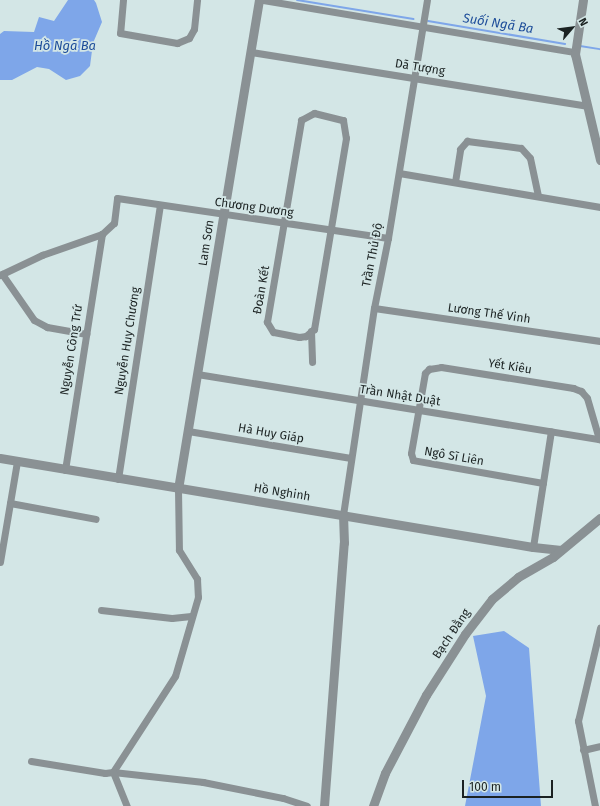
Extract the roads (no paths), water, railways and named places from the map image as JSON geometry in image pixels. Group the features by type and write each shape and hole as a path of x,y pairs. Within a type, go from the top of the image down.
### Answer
{"street":[{"path":"123,0 120,33 178,43 188,38 194,29 197,0"},
{"name":"Lam Sơn","path":"178,489 259,0"},
{"path":"263,0 575,52"},
{"name":"Trần Thủ Độ","path":"343,515 374,308 388,238 427,0"},
{"path":"583,0 575,52 586,106 600,160"},
{"name":"Dã Tượng","path":"250,52 586,106"},
{"name":"Đoàn Kết","path":"314,113 343,120 346,126 330,230 311,331 306,336 299,337 273,332 267,322 285,223 301,120 314,113"},
{"path":"455,182 462,144 474,140 514,146 526,151 530,158 538,195"},
{"path":"399,173 538,195 600,207"},
{"name":"Chương Dương","path":"102,234 114,223 117,198 160,206 388,238"},
{"name":"Nguyễn Huy Chương","path":"118,479 160,206"},
{"path":"86,334 47,327 38,323 28,314 1,274 42,255 102,234"},
{"name":"Nguyễn Công Trứ","path":"66,470 102,234"},
{"name":"Lương Thế Vinh","path":"374,308 600,341"},
{"path":"311,331 312,362"},
{"name":"Yết Kiêu","path":"417,410 422,379 428,368 435,367 565,387 581,391 587,398 599,439"},
{"name":"Trần Nhật Duật","path":"197,374 359,402 599,439"},
{"name":"Ngô Sĩ Liên","path":"417,410 411,453 413,460 543,483"},
{"name":"Hà Huy Giáp","path":"188,431 351,458"},
{"path":"533,548 551,431"},
{"name":"Hồ Nghinh","path":"0,458 533,548 561,550"},
{"path":"0,562 17,461"},
{"path":"113,772 175,676 191,616 198,597 199,584 179,550 178,489"},
{"path":"10,503 96,519"},
{"path":"324,806 344,543 343,515"},
{"name":"Bạch Đằng","path":"373,806 385,773 426,695 465,634 492,599 518,577 543,564 600,518"},
{"path":"101,610 172,618 191,616"},
{"path":"595,806 578,721 600,628"},
{"path":"583,750 600,746"},
{"path":"31,761 105,773 113,772 203,782 282,798 307,806"},
{"path":"113,772 126,806"}],"water":[{"name":"Hồ Ngã Ba","path":"68,0 94,0 96,3 102,22 93,43 90,66 80,76 66,80 49,69 37,67 12,80 0,80 0,34 4,31 34,32 39,17 54,21"},
{"path":"504,631 529,648 541,806 465,806 486,696 473,636"}],"waterway":[{"name":"Suối Ngã Ba","path":"297,0 413,19"},
{"name":"Suối Ngã Ba","path":"428,21 565,44"},
{"name":"Suối Ngã Ba","path":"580,46 600,49"}]}
